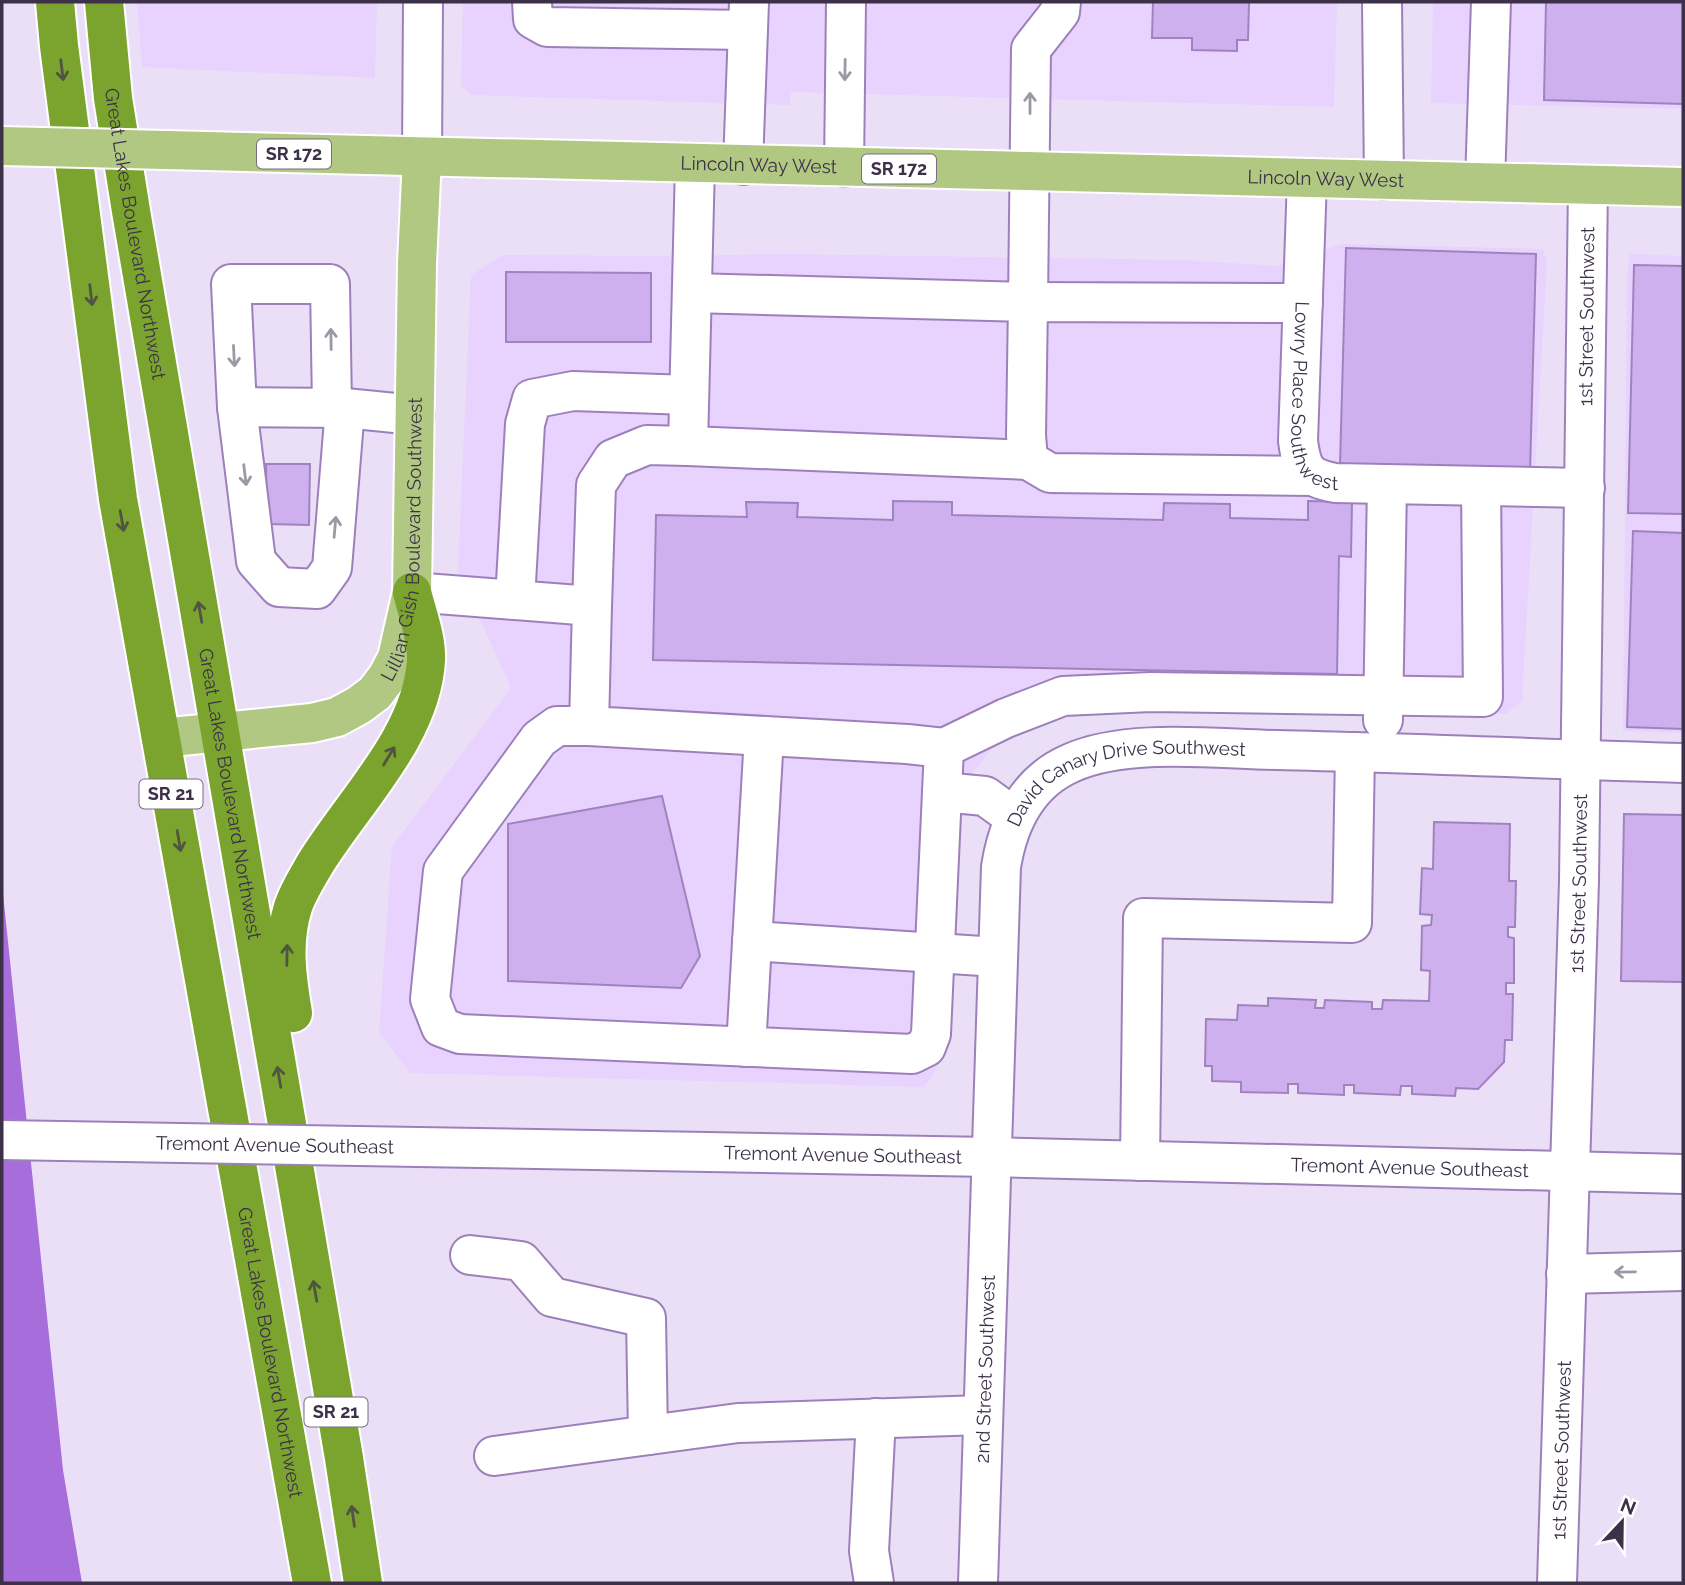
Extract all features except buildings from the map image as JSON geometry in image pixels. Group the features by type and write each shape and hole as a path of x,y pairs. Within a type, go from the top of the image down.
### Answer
{"highway":[{"name":"Great Lakes Boulevard Northwest","path":"55,2 118,499 312,1583"},
{"name":"Great Lakes Boulevard Northwest","path":"104,2 113,98 131,211 344,1458 363,1583"},
{"path":"306,1241 308,1096 288,985 286,965 289,926 293,906 309,874 383,765 415,710 426,656 412,592"}],"main road":[{"name":"Lincoln Way West","path":"2,146 1683,187"},
{"name":"Lillian Gish Boulevard Southwest","path":"161,738 312,723 337,717 359,705 381,686 397,658 412,592 422,157"}],"street":[{"path":"422,157 423,2"},
{"path":"532,2 533,19 547,27 748,16 743,165"},
{"path":"844,167 846,2"},
{"path":"1028,460 1031,49 1060,12 1060,2"},
{"path":"1382,2 1384,180"},
{"path":"1485,182 1491,2"},
{"path":"688,446 695,164"},
{"name":"Lowry Place Southwest","path":"1307,178 1298,441 1300,459 1306,471 1312,476 1335,483 1586,488"},
{"name":"1st Street Southwest","path":"1557,1583 1581,760 1588,185"},
{"path":"230,284 330,284 338,408 332,568 317,589 279,587 256,561 237,407 230,284"},
{"path":"692,292 1028,302 1303,303"},
{"path":"515,600 525,424 532,399 573,391 690,395"},
{"path":"237,407 338,408 415,415"},
{"path":"589,726 596,485 613,459 647,445 1028,460 1050,473 1312,476"},
{"path":"1140,1161 1143,918 1352,923 1368,752 1384,696 1387,484"},
{"path":"1480,757 1483,697 1481,486"},
{"path":"412,592 592,606"},
{"path":"944,748 931,1034 926,1047 912,1054 460,1034 441,1027 430,999 443,871 539,739 557,726 944,748 1006,718 1063,696 1151,692 1483,697"},
{"path":"746,1047 764,736"},
{"name":"David Canary Drive Southwest","path":"990,1157 1000,867 1005,841 1014,817 1028,795 1047,776 1094,754 1170,748 1683,763"},
{"path":"942,792 985,796 1014,817"},
{"path":"752,941 997,957"},
{"name":"Tremont Avenue Southeast","path":"2,1140 990,1157 1683,1174"},
{"name":"2nd Street Southwest","path":"978,1583 990,1157"},
{"path":"470,1255 521,1261 552,1297 646,1318 648,1435"},
{"path":"1566,1274 1683,1271"},
{"path":"494,1456 738,1423 983,1415"},
{"path":"874,1583 869,1551 876,1418"}],"shaded area":[{"path":"137,2 377,2 375,78 142,67"},
{"path":"463,2 1337,2 1334,107 791,92 790,105 471,95 461,86"},
{"path":"1433,2 1683,2 1683,109 1431,103"},
{"path":"1342,244 1543,249 1547,260 1522,701 1506,714 1066,704 1011,727 966,780 952,860 940,1063 924,1087 411,1073 379,1033 392,846 511,688 458,571 471,275 503,255 784,254 1185,260 1277,266"},
{"path":"1630,254 1683,256 1683,733 1623,731 1627,272"},
{"path":"2,884 63,1470 82,1583 2,1583"}]}
